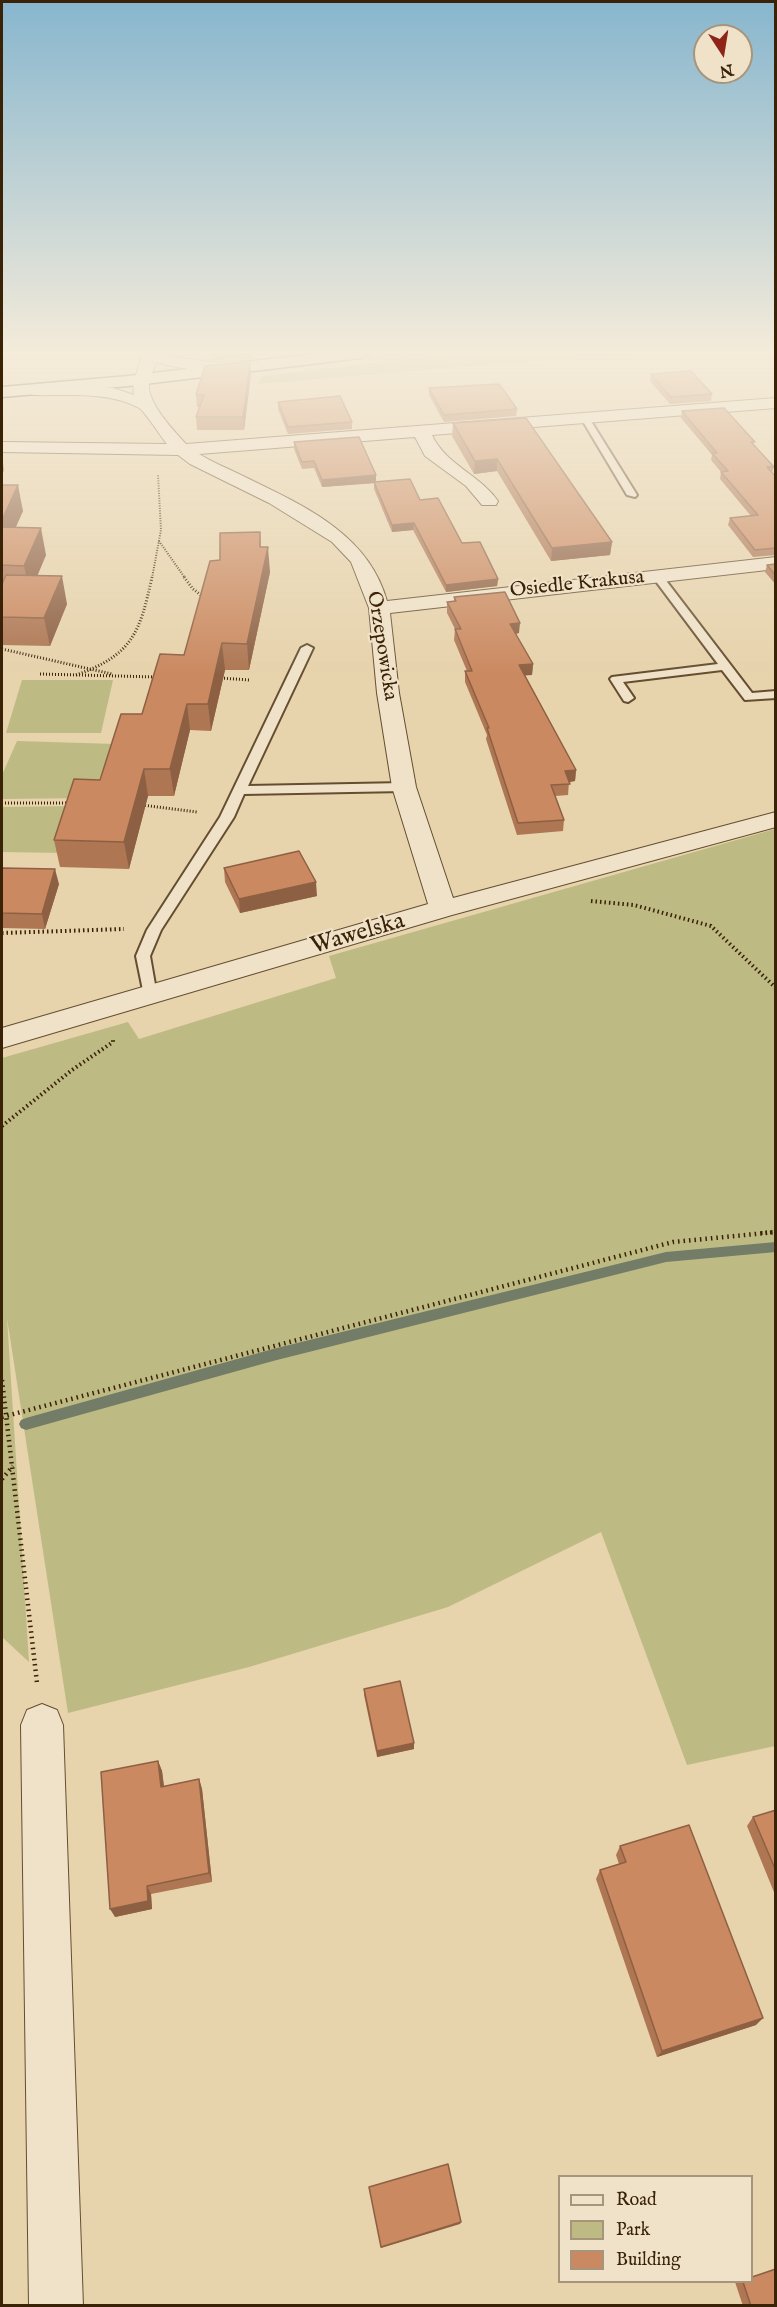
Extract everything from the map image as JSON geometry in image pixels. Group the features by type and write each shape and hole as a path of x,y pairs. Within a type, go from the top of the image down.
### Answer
{"street":[{"name":"Orzepowicka","path":"197,461 276,499 339,538 360,560 375,592 388,693 404,787"},
{"path":"443,461 472,482 489,501"},
{"name":"Osiedle Krakusa","path":"378,608 776,563"},
{"path":"404,787 443,909 776,819"},
{"name":"Wawelska","path":"2,1038 443,909"},
{"path":"42,1725 56,2306"}],"lane":[{"path":"611,461 632,495"},
{"path":"657,576 749,697 776,694"},
{"path":"150,996 143,956 154,930 227,817 307,648"},
{"path":"628,698 616,679 726,666"},
{"path":"240,790 404,787"}],"path":[{"path":"76,675 90,671 122,650 133,638 142,618 161,531 158,461"},
{"path":"159,540 193,589 207,599"},
{"path":"2,649 90,671 128,676"},
{"path":"40,674 165,676"},
{"path":"219,678 249,680"},
{"path":"2,803 81,803"},
{"path":"137,804 227,817"},
{"path":"589,901 634,905 711,926 776,988"},
{"path":"2,933 131,928 154,930"},
{"path":"2,1126 72,1070 113,1042 108,1008"},
{"path":"4,1416 673,1242 776,1232"},
{"path":"2,1380 4,1416 13,1466 42,1725"},
{"path":"2,1479 13,1466"}],"green space":[{"path":"22,680 113,680 101,733 6,733"},
{"path":"17,741 115,744 91,798 2,799 2,775"},
{"path":"80,806 64,853 2,852 2,807"},
{"path":"775,829 775,1746 687,1765 601,1532 448,1607 249,1667 68,1713 7,1318 29,1662 2,1637 2,1058 128,1022 139,1039 336,978 329,956"}],"building":[{"path":"301,461 370,461 376,475 322,480 314,461"},
{"path":"498,461 556,461 612,542 552,548"},
{"path":"719,461 768,461 774,467 767,467 776,477 776,548 755,550 730,518 758,515 721,472 728,471"},
{"path":"410,479 420,500 438,498 462,543 480,542 498,579 446,585 414,523 392,525 374,482"},
{"path":"2,485 18,485 2,520"},
{"path":"2,527 41,528 24,566 2,565"},
{"path":"260,532 260,547 268,547 247,644 222,643 208,704 187,704 170,769 144,769 124,842 54,840 74,779 100,780 121,714 142,714 160,654 184,655 210,561 220,560 220,533"},
{"path":"776,564 776,576 767,565"},
{"path":"6,575 62,576 44,618 2,617 2,584"},
{"path":"505,592 520,623 510,624 533,664 519,665 576,770 565,771 570,784 551,785 564,820 518,823 487,728 489,728 465,671 472,671 455,629 461,629 447,602 456,601 454,597"},
{"path":"299,851 316,882 239,899 224,868"},
{"path":"2,868 55,869 42,914 2,913"},
{"path":"400,1681 414,1743 377,1751 364,1689"},
{"path":"158,1761 161,1787 199,1779 209,1873 147,1886 148,1901 110,1909 101,1772"},
{"path":"776,1810 776,1871 753,1817"},
{"path":"689,1825 763,2018 662,2051 600,1870 626,1862 620,1846"},
{"path":"448,2164 461,2222 381,2247 369,2187"},
{"path":"776,2269 776,2306 751,2306 743,2283 753,2283 753,2277"}],"waterway":[{"path":"26,1424 273,1355 666,1257 776,1247"}]}
